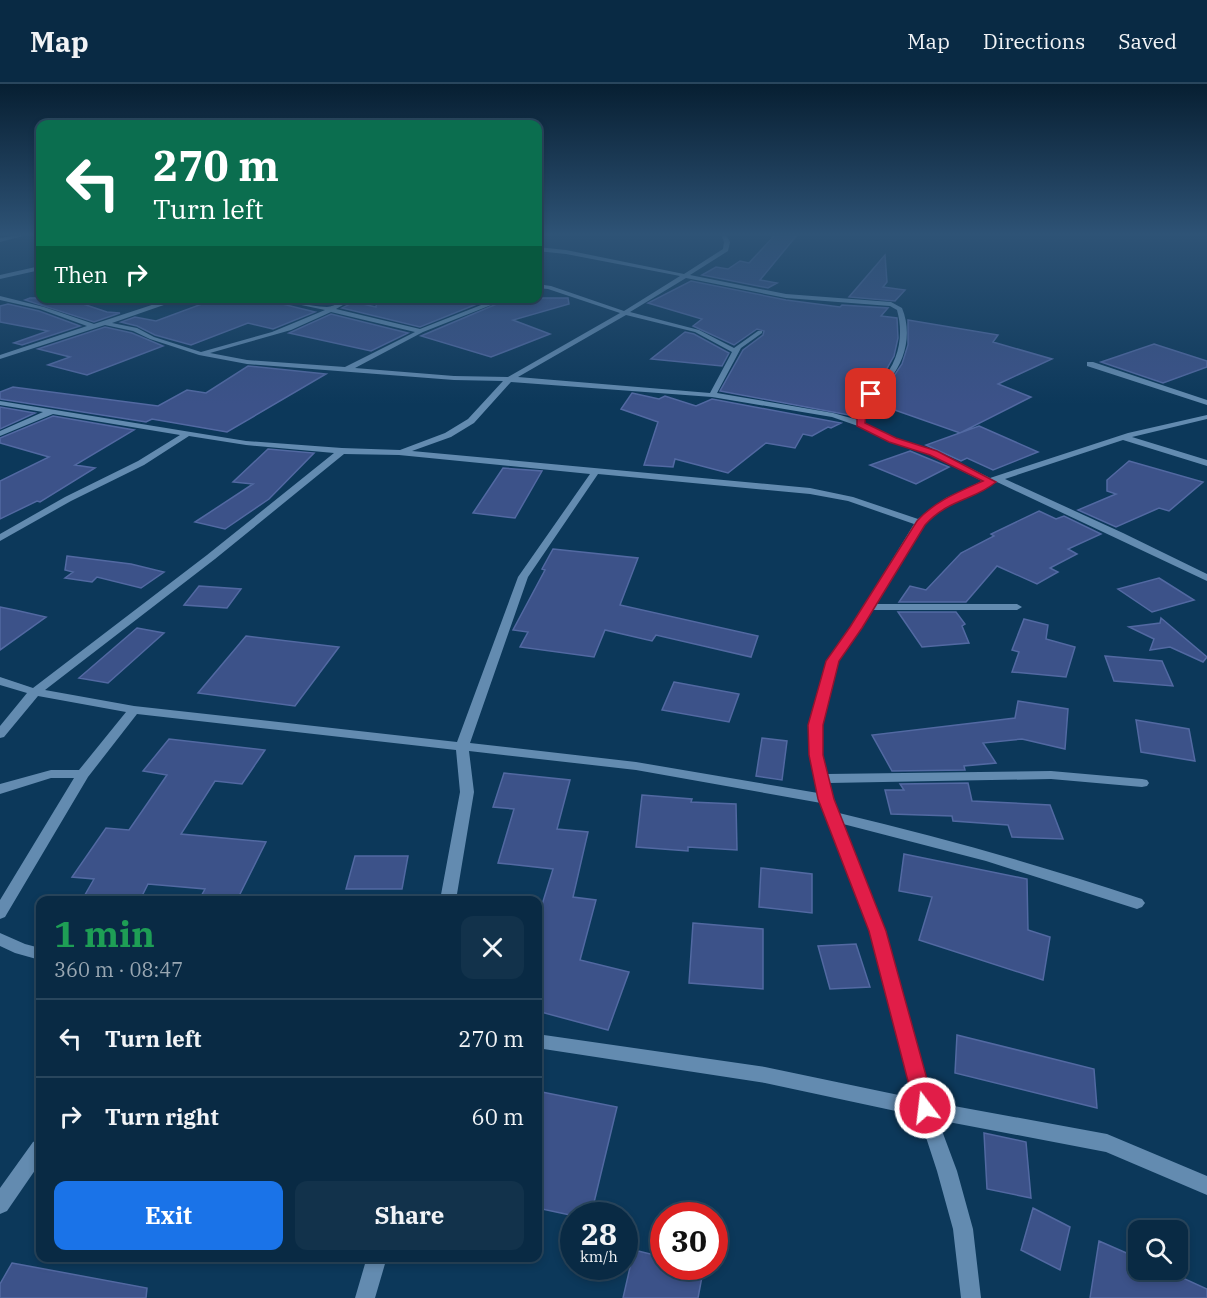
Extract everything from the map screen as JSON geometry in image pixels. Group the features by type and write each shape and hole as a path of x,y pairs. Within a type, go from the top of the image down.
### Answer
{"street":[{"path":"563,292 625,313 697,331 735,351"},
{"path":"399,452 448,435 471,421 508,380 659,292"},
{"path":"764,292 786,296 891,304 900,309 904,346 889,377 871,394 862,414 861,424"},
{"path":"0,298 42,308 95,327"},
{"path":"0,357 166,303"},
{"path":"297,303 421,331"},
{"path":"201,354 282,331 317,317 341,303"},
{"path":"347,370 421,331 493,303"},
{"path":"105,323 135,329 152,338 201,354 247,362 712,395 833,415 861,424 892,440 933,453 1120,535 1207,578"},
{"path":"712,395 735,351 745,340 760,332"},
{"path":"1090,364 1207,404"},
{"path":"0,403 186,434 342,451 399,452 595,472 810,490 850,499 920,523"},
{"path":"0,434 53,411"},
{"path":"971,1298 963,1229 925,1108 878,931 826,799 821,779 816,755 816,725 832,661 869,608 920,523 930,512 949,500 994,480 1122,437 1207,417"},
{"path":"0,538 68,499 141,463 186,434"},
{"path":"1122,437 1207,463"},
{"path":"0,734 35,692 211,557 342,451"},
{"path":"449,896 467,792 462,747 523,577 595,472"},
{"path":"869,608 1017,607"},
{"path":"0,681 35,692 134,710 636,766 826,799"},
{"path":"0,913 84,774 134,710"},
{"path":"0,789 51,774 84,774"},
{"path":"821,779 1051,775 1142,783"},
{"path":"833,817 929,838 1042,871 1137,903"},
{"path":"0,939 36,953"},
{"path":"542,1042 765,1076 1107,1143 1207,1186"},
{"path":"0,1204 36,1154"},
{"path":"365,1298 376,1262"}],"building":[{"path":"670,292 744,292 840,307 842,305 888,308 881,316 897,318 898,338 894,356 885,372 864,397 857,415 854,416 720,391 743,350 763,335 764,331 757,329 734,345 693,326 702,319 648,303"},
{"path":"854,292 903,292 895,301 849,297"},
{"path":"36,298 36,303 80,303 107,312 120,313 94,322 25,300"},
{"path":"542,298 568,298 569,304 513,320 550,334 491,357 421,336 499,303 542,303"},
{"path":"205,303 278,303 315,312 273,329 248,323 191,345 121,322 135,317 156,321"},
{"path":"352,303 376,307 376,303 480,303 420,327 342,308"},
{"path":"8,304 39,311 80,326 22,345 14,343 48,331 0,322 0,306"},
{"path":"331,314 408,333 371,351 289,333"},
{"path":"908,320 998,335 993,342 1052,359 998,384 1031,397 960,433 889,408 876,405 873,407 902,364 908,345"},
{"path":"105,327 132,333 163,346 87,375 48,365 70,357 38,349"},
{"path":"685,332 694,334 729,353 722,366 651,359"},
{"path":"1154,344 1207,361 1207,367 1163,383 1101,362"},
{"path":"248,366 326,374 227,432 152,419 146,422 0,399 0,392 13,387 158,406 187,390 206,393"},
{"path":"632,393 659,399 665,396 696,406 712,399 841,423 812,436 803,434 795,448 766,443 728,473 675,459 673,467 644,465 658,422 621,409"},
{"path":"0,407 35,413 0,429"},
{"path":"53,416 134,430 75,465 95,468 40,502 37,501 0,519 0,481 49,457 0,443 0,438"},
{"path":"979,426 1038,452 993,470 967,458 961,461 926,445"},
{"path":"268,449 314,453 269,499 225,529 195,522 253,484 233,482"},
{"path":"910,451 949,467 916,484 870,465"},
{"path":"1129,461 1203,482 1169,511 1159,508 1116,527 1078,510 1116,494 1107,491 1107,480"},
{"path":"503,468 542,471 515,518 473,513"},
{"path":"1039,511 1056,519 1064,516 1101,534 1068,549 1077,554 1050,568 1058,572 1037,584 997,566 966,602 899,602 910,586 926,590 961,553 994,536 991,534"},
{"path":"553,549 638,558 620,605 758,636 751,657 656,635 652,641 605,630 594,657 520,647 528,632 513,630 545,570 542,569"},
{"path":"67,556 131,564 164,572 141,588 97,577 92,582 65,578 73,572 65,570"},
{"path":"1159,578 1194,600 1152,612 1118,589"},
{"path":"199,586 241,589 227,608 184,605"},
{"path":"0,607 15,610 46,617 0,650"},
{"path":"898,612 956,612 965,624 962,626 969,643 922,647"},
{"path":"1161,618 1207,657 1203,662 1170,647 1150,650 1154,639 1129,627 1160,623"},
{"path":"1024,619 1048,625 1046,639 1075,647 1066,677 1012,672 1019,652 1012,650"},
{"path":"137,628 164,633 108,683 79,678"},
{"path":"246,636 339,647 295,706 198,693"},
{"path":"1105,656 1162,661 1173,686 1114,681"},
{"path":"674,682 739,694 729,722 662,710"},
{"path":"1018,701 1068,709 1065,749 1022,739 983,743 996,763 964,766 965,770 892,771 872,735 1015,718"},
{"path":"1136,720 1189,729 1195,761 1141,752"},
{"path":"762,738 787,741 782,780 756,776"},
{"path":"169,739 265,750 242,784 215,781 181,834 266,842 239,896 201,896 205,889 148,884 142,896 84,896 94,879 72,877 106,828 129,830 167,775 143,771"},
{"path":"504,773 570,780 557,829 588,832 573,897 596,900 580,960 629,972 608,1030 542,1012 542,905 553,869 498,863 514,809 493,807"},
{"path":"968,783 972,801 1050,805 1063,839 1012,837 1008,825 953,821 952,816 891,814 885,790 904,790 900,784"},
{"path":"642,795 692,799 691,802 736,804 737,850 688,847 688,851 636,847"},
{"path":"904,854 1027,879 1028,930 1050,937 1043,980 919,940 932,897 899,891"},
{"path":"355,856 408,856 402,889 346,889"},
{"path":"761,868 812,874 812,913 759,907"},
{"path":"693,923 763,929 763,989 689,983"},
{"path":"856,944 870,987 830,989 818,946"},
{"path":"957,1035 1094,1069 1097,1108 955,1073"},
{"path":"542,1092 617,1107 594,1202 560,1202 560,1213 542,1209"},
{"path":"984,1133 1026,1142 1031,1198 987,1189"},
{"path":"1033,1208 1070,1227 1060,1270 1021,1250"},
{"path":"1099,1241 1128,1254 1128,1280 1187,1280 1207,1289 1207,1298 1090,1298"},
{"path":"638,1251 650,1254 650,1280 701,1280 698,1298 623,1298 627,1280 638,1280"},
{"path":"12,1263 147,1288 146,1298 0,1298 0,1284"}],"route":[{"path":"871,394 862,414 861,424 892,440 933,453 991,482 949,500 930,512 920,523 856,628 832,661 816,725 816,755 826,799 878,931 925,1108"}]}
